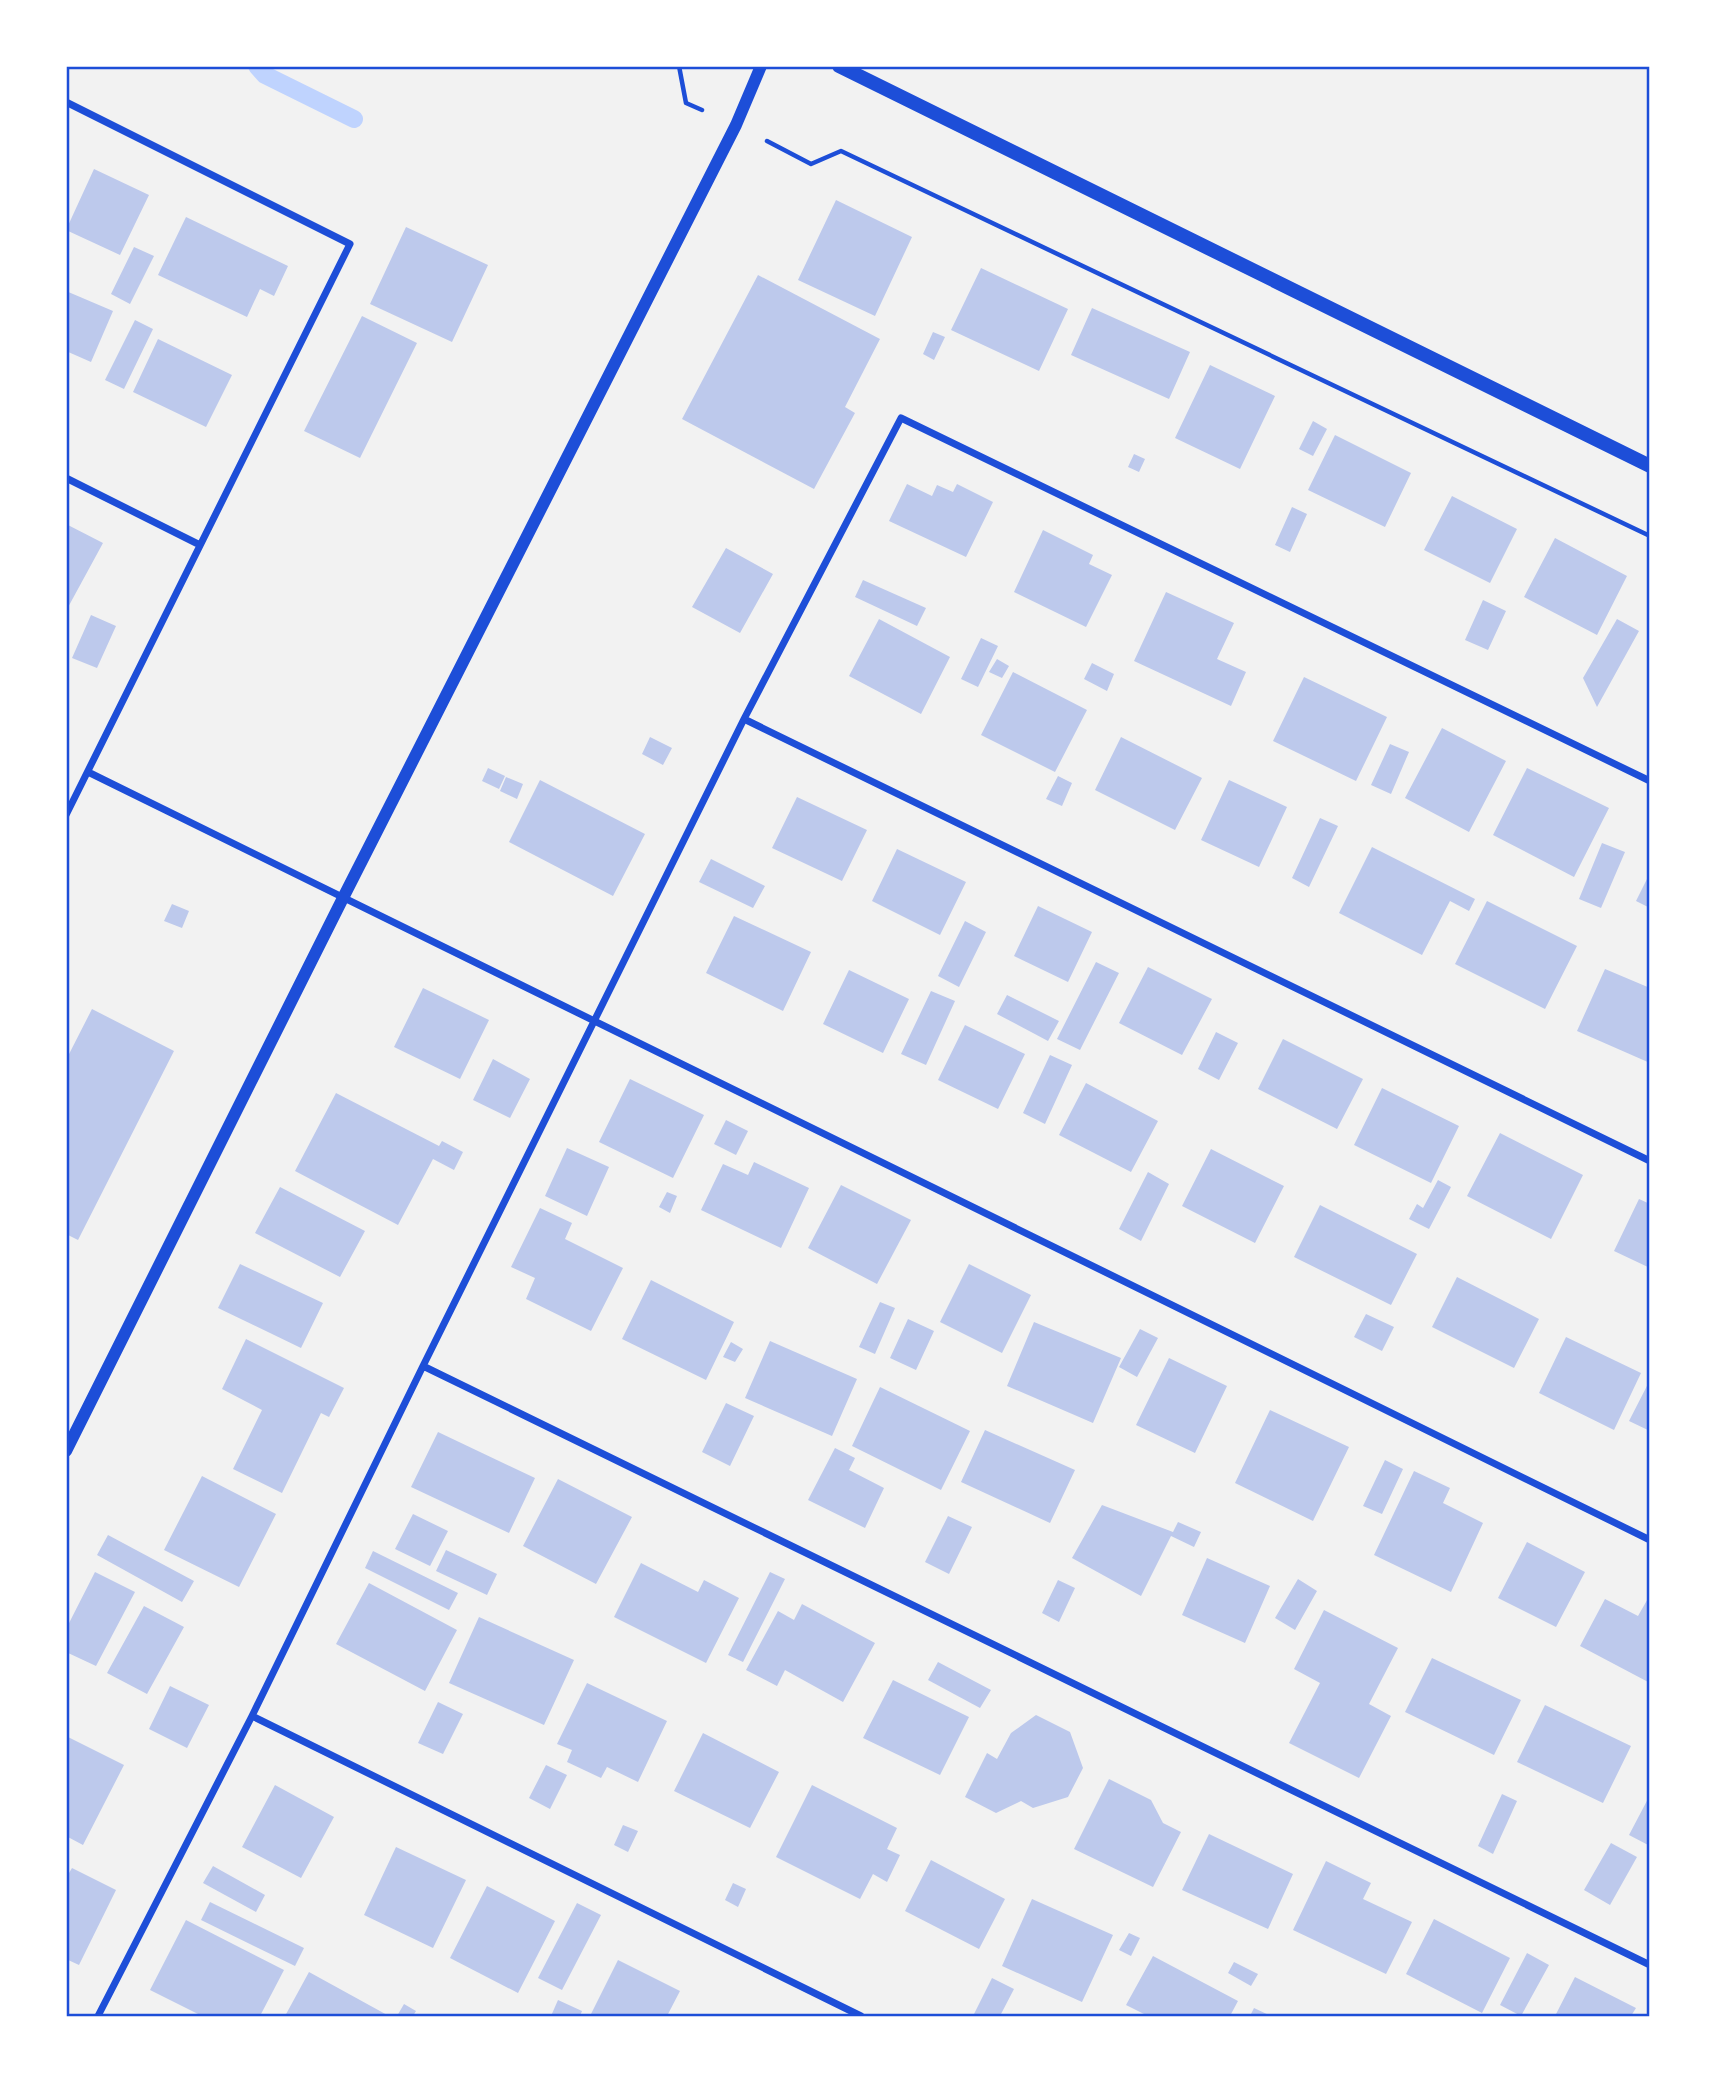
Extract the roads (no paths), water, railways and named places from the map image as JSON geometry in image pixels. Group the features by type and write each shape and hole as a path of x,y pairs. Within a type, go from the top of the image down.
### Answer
{"main road":[{"path":"839,66 1650,466"}],"street":[{"path":"66,1451 344,896 736,125 761,66"},
{"path":"66,102 350,244 66,815"},
{"path":"98,2017 252,1716 744,719 901,418 1650,781"},
{"path":"66,478 200,545"},
{"path":"744,719 1650,1161"},
{"path":"88,772 1650,1540"},
{"path":"423,1366 1650,1965"},
{"path":"252,1716 861,2017"}],"waterway":[{"path":"257,66 265,75 354,119"}]}
